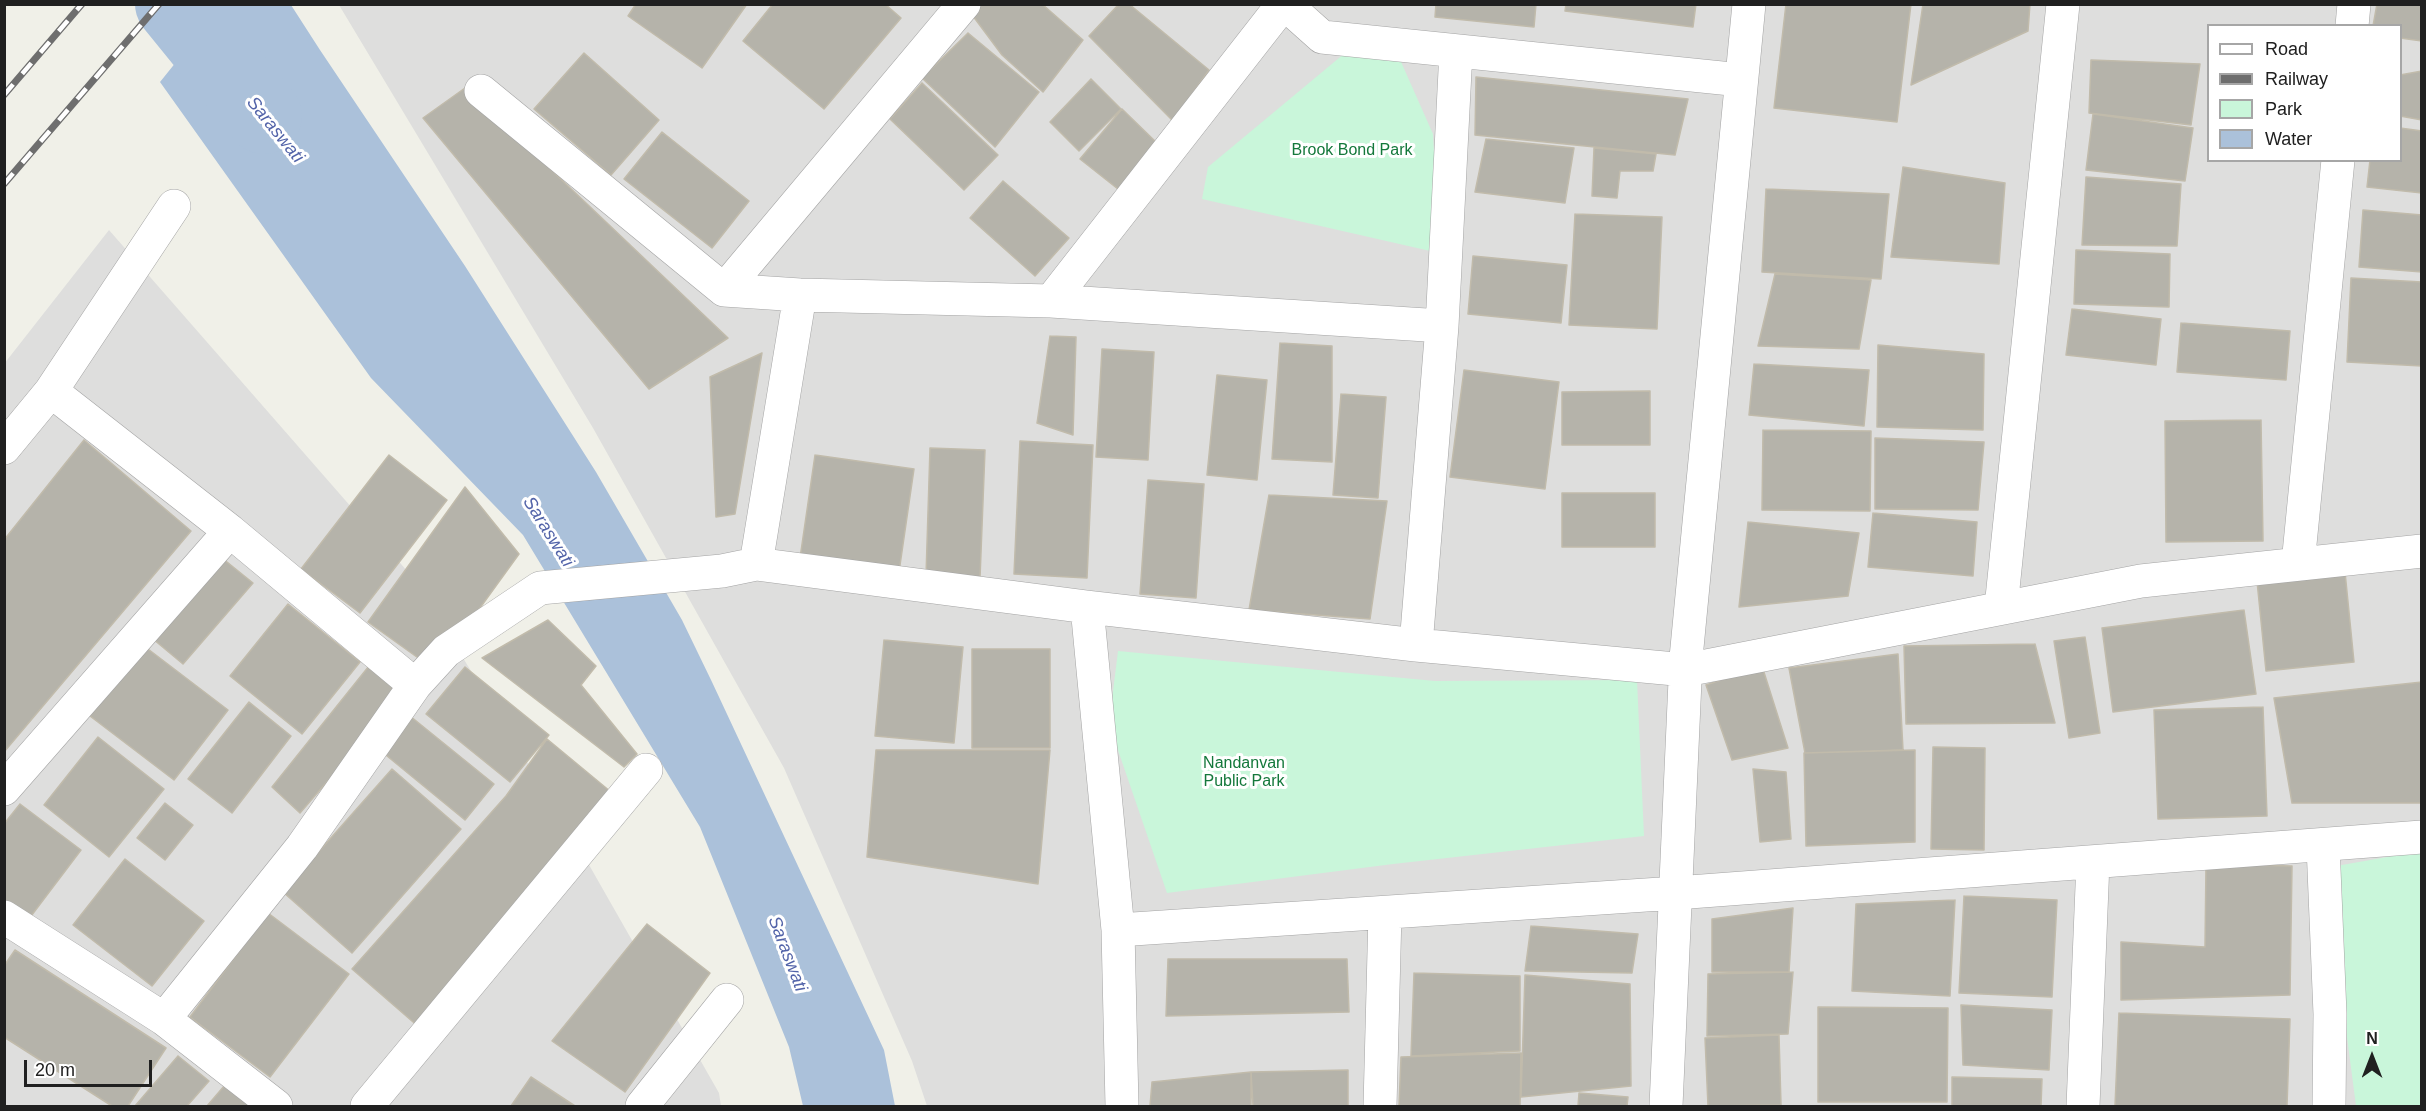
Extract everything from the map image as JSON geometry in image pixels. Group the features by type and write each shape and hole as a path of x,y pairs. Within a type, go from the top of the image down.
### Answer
{"street":[{"path":"724,290 964,4"},
{"path":"1051,301 1284,4 1322,37 1741,80"},
{"path":"1666,1107 1686,670 1749,4"},
{"path":"2001,608 2063,4"},
{"path":"2352,24 2354,4"},
{"path":"1416,645 1442,327 1456,51"},
{"path":"481,91 724,290 800,295 1051,301 1442,327"},
{"path":"2298,564 2338,162"},
{"path":"4,448 51,391 174,206"},
{"path":"756,564 800,295"},
{"path":"51,391 230,531 415,685"},
{"path":"4,789 230,531"},
{"path":"164,1019 303,847 415,685 446,651 540,588 722,571 756,564 1087,607 1416,645 1686,670 2141,581 2421,551"},
{"path":"1087,607 1118,930 1122,1107"},
{"path":"367,1107 646,770"},
{"path":"1118,930 1676,893 2421,837"},
{"path":"2323,845 2331,1014 2329,1107"},
{"path":"2083,1107 2093,862"},
{"path":"1380,1107 1385,913"},
{"path":"4,917 164,1019 276,1107"},
{"path":"642,1107 727,1000"}],"shaded area":[{"path":"339,5 2421,5 2421,1106 927,1106 912,1061 784,768 593,428"},
{"path":"109,230 415,580 572,835 719,1093 721,1106 5,1106 4,364"}],"green space":[{"name":"Brook Bond Park","path":"1394,46 1433,134 1439,253 1202,199 1208,167 1351,48"},
{"name":"Nandanvan Public Park","path":"1118,651 1435,681 1637,680 1644,836 1393,864 1167,893 1109,724"},
{"path":"2421,851 2421,1106 2356,1106 2325,868"}],"water":[{"path":"222,5 291,5 465,266 596,472 682,620 712,682 884,1050 895,1106 803,1106 789,1047 700,827 523,535 371,378 160,82"}],"building":[{"path":"636,4 747,4 702,68 628,16"},
{"path":"773,4 885,4 901,18 824,109 743,41"},
{"path":"975,4 1042,4 1083,40 1043,92 1002,55 970,12"},
{"path":"1119,4 1129,4 1209,70 1173,121 1089,36"},
{"path":"1436,4 1536,4 1534,27 1435,17"},
{"path":"1566,4 1696,4 1693,27 1565,11"},
{"path":"1786,4 1911,4 1897,122 1774,108"},
{"path":"1923,4 2030,4 2028,31 1911,85"},
{"path":"2377,4 2422,4 2422,41 2402,38 2402,24 2373,24"},
{"path":"968,33 1039,92 995,147 922,78"},
{"path":"584,53 659,120 611,175 534,109"},
{"path":"2091,60 2200,64 2191,125 2089,113"},
{"path":"2422,71 2422,120 2402,116 2402,75"},
{"path":"1476,77 1688,99 1675,155 1475,135"},
{"path":"1091,79 1121,109 1079,151 1050,122"},
{"path":"922,83 998,155 964,190 890,119"},
{"path":"465,88 728,338 649,389 423,118"},
{"path":"1122,109 1159,145 1123,193 1080,159"},
{"path":"2093,114 2193,128 2185,181 2086,170"},
{"path":"2402,128 2422,131 2422,193 2367,187 2370,162 2402,162"},
{"path":"662,132 749,201 712,248 624,179"},
{"path":"1486,139 1574,148 1565,203 1475,192"},
{"path":"1594,148 1656,154 1653,171 1620,171 1617,198 1592,196"},
{"path":"1903,167 2005,183 1999,264 1891,257"},
{"path":"2086,177 2181,184 2177,246 2082,245"},
{"path":"1003,181 1069,238 1035,276 970,218"},
{"path":"1766,189 1889,194 1881,279 1762,272"},
{"path":"2363,210 2422,215 2422,272 2359,267"},
{"path":"1575,214 1662,217 1657,329 1569,325"},
{"path":"2076,250 2170,254 2169,307 2074,304"},
{"path":"1473,256 1567,265 1561,323 1468,314"},
{"path":"1775,274 1871,280 1859,349 1758,346"},
{"path":"2351,278 2422,282 2422,366 2347,362"},
{"path":"2072,309 2161,319 2156,365 2066,355"},
{"path":"2181,323 2290,331 2286,380 2177,372"},
{"path":"1050,336 1076,337 1073,435 1037,423"},
{"path":"1280,343 1332,346 1332,462 1272,459"},
{"path":"1878,345 1984,354 1983,430 1877,427"},
{"path":"1102,349 1154,352 1148,460 1096,457"},
{"path":"762,353 735,514 716,517 710,377"},
{"path":"1754,364 1869,370 1864,426 1749,415"},
{"path":"1464,370 1559,382 1545,489 1450,477"},
{"path":"1217,375 1267,380 1257,480 1207,475"},
{"path":"1650,391 1650,445 1562,445 1562,392"},
{"path":"1341,394 1386,397 1378,498 1333,495"},
{"path":"2261,420 2263,541 2166,542 2165,421"},
{"path":"1763,430 1871,431 1870,511 1762,510"},
{"path":"1875,438 1984,442 1978,510 1875,509"},
{"path":"84,440 191,531 4,752 4,540"},
{"path":"1020,441 1093,445 1087,578 1014,574"},
{"path":"930,448 985,450 980,578 926,576"},
{"path":"389,455 447,500 360,613 301,569"},
{"path":"815,455 914,469 899,572 800,558"},
{"path":"1148,480 1204,484 1196,598 1140,594"},
{"path":"465,487 519,554 435,670 368,622"},
{"path":"1562,493 1655,493 1655,547 1562,547"},
{"path":"1269,495 1387,501 1370,619 1249,610"},
{"path":"1873,513 1977,522 1973,576 1868,567"},
{"path":"1748,522 1859,533 1848,596 1739,607"},
{"path":"222,558 253,583 183,664 153,639"},
{"path":"2345,572 2354,662 2266,671 2257,581"},
{"path":"288,604 360,662 302,734 230,676"},
{"path":"2244,610 2256,694 2113,712 2102,628"},
{"path":"548,620 596,666 581,685 637,754 624,767 482,658"},
{"path":"2085,637 2100,733 2069,738 2054,641"},
{"path":"884,640 963,647 954,743 875,736"},
{"path":"2035,644 2055,723 1906,724 1904,646"},
{"path":"144,646 228,710 174,780 90,716"},
{"path":"972,649 1050,649 1050,748 972,748"},
{"path":"1898,654 1903,750 1805,753 1789,668"},
{"path":"369,666 402,695 300,813 272,787"},
{"path":"1762,666 1788,748 1732,760 1706,685"},
{"path":"465,667 549,735 510,782 426,714"},
{"path":"2422,682 2422,803 2292,803 2274,698"},
{"path":"249,702 291,736 232,813 188,779"},
{"path":"2263,707 2267,816 2158,819 2154,710"},
{"path":"410,716 494,784 465,820 381,751"},
{"path":"98,737 164,789 109,857 44,805"},
{"path":"547,739 611,792 420,1028 352,969 506,796"},
{"path":"1933,747 1985,748 1984,850 1931,849"},
{"path":"876,750 1050,750 1038,884 867,857"},
{"path":"1915,750 1915,842 1806,846 1804,753"},
{"path":"392,769 461,829 352,953 283,892"},
{"path":"1753,769 1786,772 1791,839 1760,842"},
{"path":"165,803 193,825 165,860 137,838"},
{"path":"20,804 81,850 25,924 4,909 4,824"},
{"path":"125,859 204,921 152,986 73,925"},
{"path":"2206,864 2292,866 2290,995 2121,1000 2121,942 2205,947"},
{"path":"1964,896 2057,900 2052,997 1959,993"},
{"path":"1955,900 1950,996 1852,991 1856,904"},
{"path":"1793,908 1789,972 1712,972 1712,919"},
{"path":"268,913 349,974 270,1077 190,1017"},
{"path":"647,924 710,973 625,1092 552,1041"},
{"path":"1531,926 1638,934 1632,973 1525,971"},
{"path":"15,950 166,1048 128,1106 112,1106 4,1037 4,966"},
{"path":"1168,959 1347,959 1349,1012 1166,1016"},
{"path":"1793,972 1788,1034 1707,1036 1708,974"},
{"path":"1414,973 1520,976 1520,1051 1411,1056"},
{"path":"1525,975 1630,984 1631,1086 1521,1097"},
{"path":"1961,1005 2052,1010 2049,1070 1963,1065"},
{"path":"1818,1007 1948,1008 1947,1102 1818,1102"},
{"path":"2119,1013 2290,1019 2287,1106 2115,1106"},
{"path":"1779,1035 1781,1105 1708,1106 1705,1038"},
{"path":"1521,1053 1520,1106 1399,1106 1401,1057"},
{"path":"178,1056 209,1081 187,1106 135,1106"},
{"path":"1348,1070 1348,1106 1253,1106 1251,1072"},
{"path":"1251,1072 1251,1106 1150,1106 1152,1082"},
{"path":"531,1077 575,1106 511,1106"},
{"path":"1952,1077 2042,1079 2041,1106 1952,1106"},
{"path":"225,1085 252,1106 207,1106"},
{"path":"1579,1093 1628,1097 1627,1106 1578,1106"}],"waterway":[{"name":"Saraswati","path":"173,4 264,116"}],"railway":[{"path":"4,95 82,4"},
{"path":"4,184 159,4"}]}
